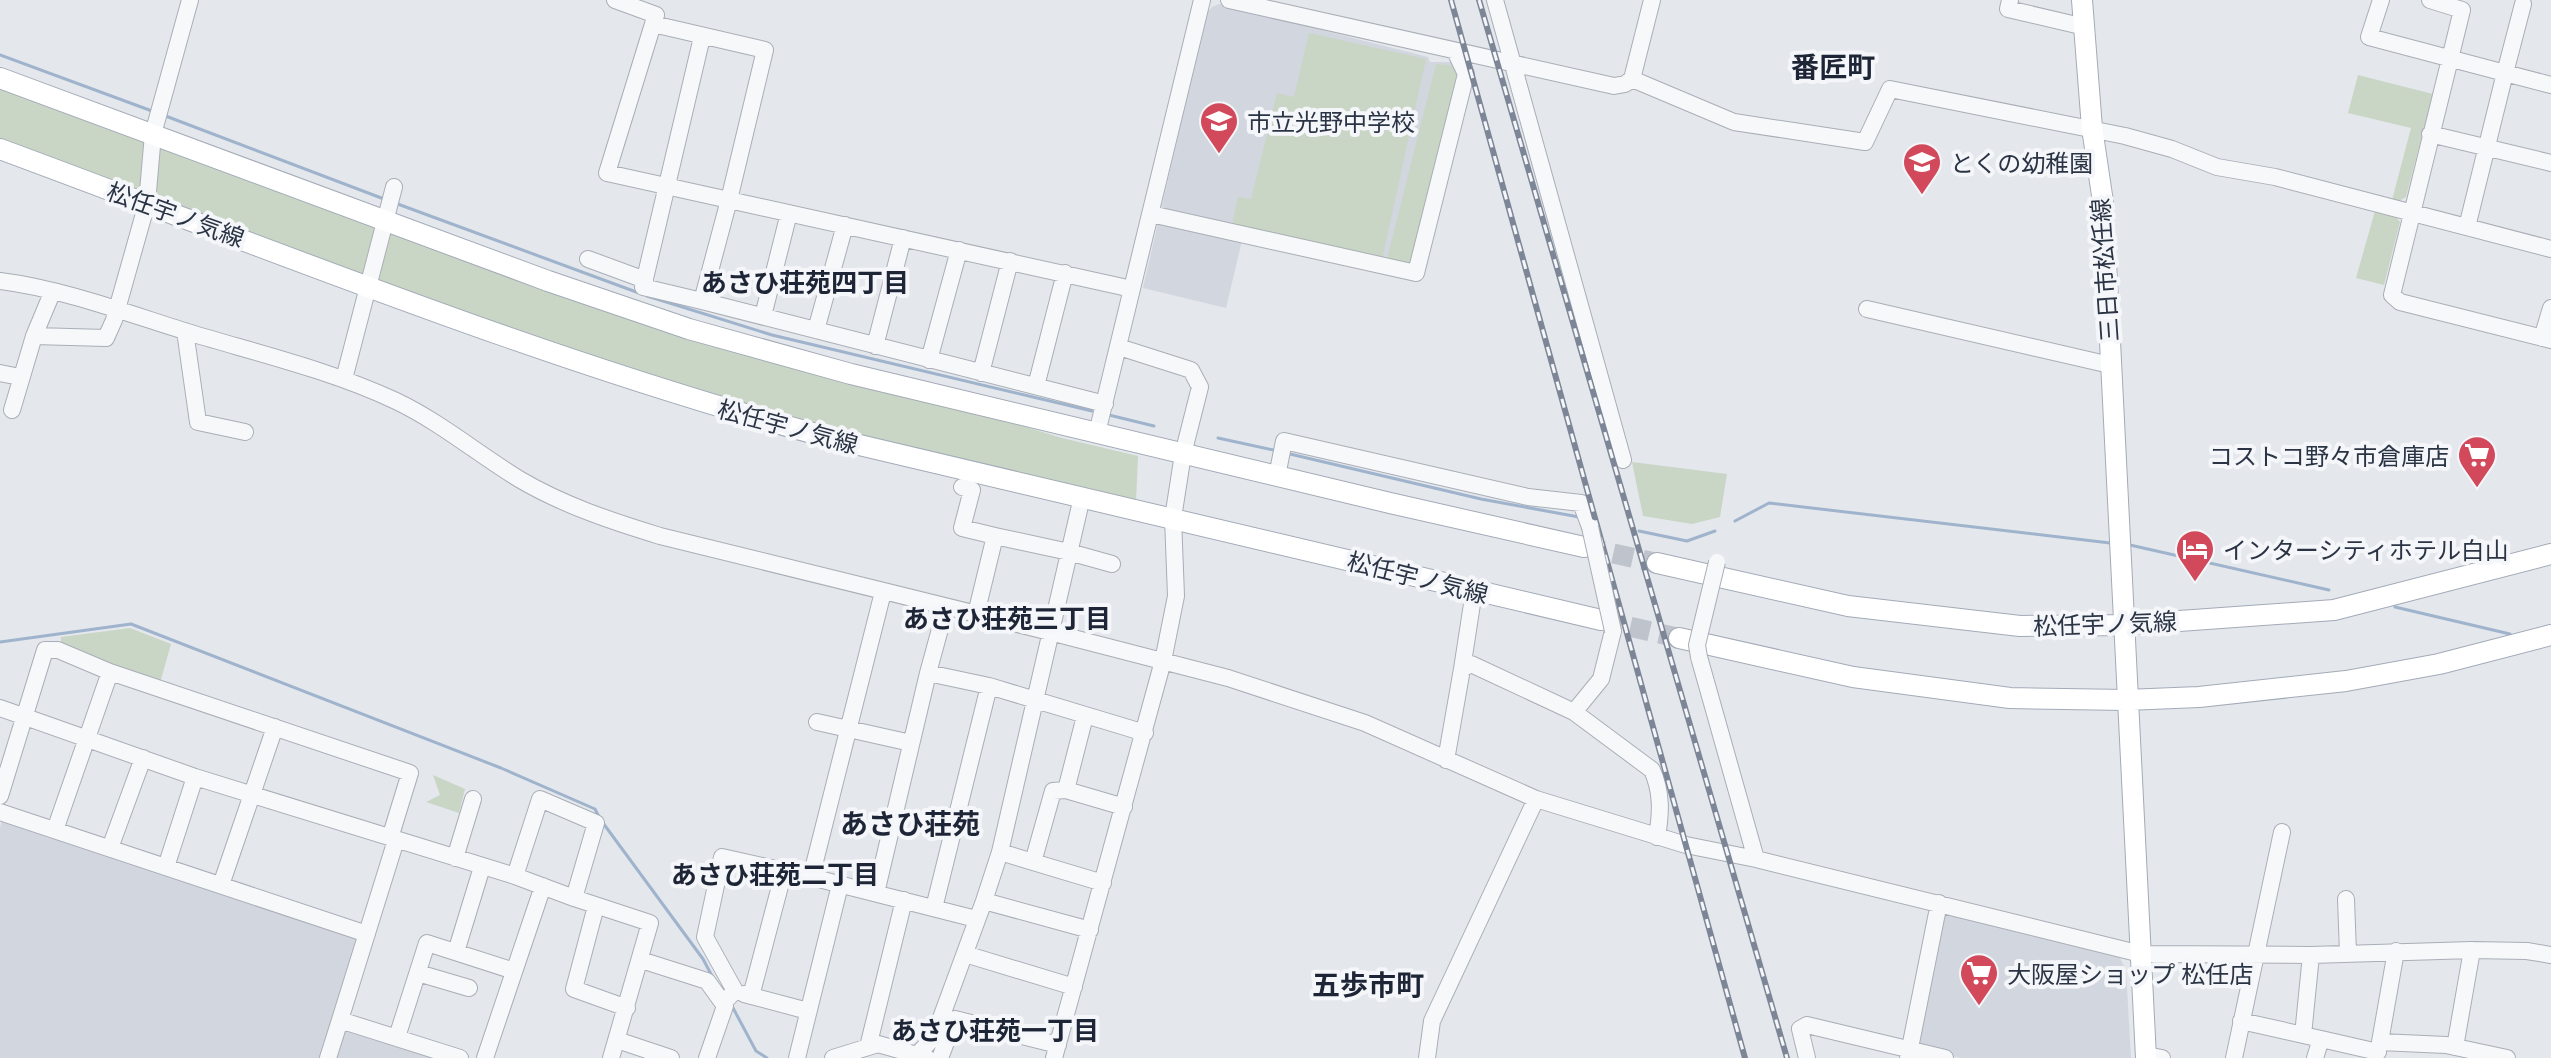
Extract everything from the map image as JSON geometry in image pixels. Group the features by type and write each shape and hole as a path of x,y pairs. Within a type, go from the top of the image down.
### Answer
{"main road":[{"name":"三日市松任線","path":"2082,0 2092,128 2103,202 2126,700 2141,954 2152,1057"},
{"path":"0,78 158,121 391,203 548,281 703,333 851,374 1277,476 1587,537"},
{"name":"松任宇ノ気線","path":"0,149 536,348 673,394 834,439 1173,518 1607,626"},
{"name":"松任宇ノ気線","path":"1657,563 1848,606 2020,626 2123,625 2334,610 2551,554"},
{"path":"1679,638 1869,679 2010,698 2126,700 2199,697 2346,681 2439,664 2551,635"}],"street":[{"path":"34,336 106,338 118,311 147,203 158,121 190,0"},
{"path":"615,0 656,15 607,173 1132,289"},
{"path":"1097,433 1202,0"},
{"path":"1229,0 1614,86 1632,79 1652,0"},
{"path":"1495,0 1623,460"},
{"path":"2010,0 2008,9 2085,27"},
{"path":"2381,0 2369,37 2551,85"},
{"path":"2430,0 2462,10 2392,295 2400,302 2547,339 2551,308"},
{"path":"2467,227 2523,4"},
{"path":"653,24 765,50 702,301"},
{"path":"702,37 643,287 1105,404"},
{"path":"1151,214 1416,273 1466,74 1455,51"},
{"path":"1632,79 1734,122 1865,142 1890,89 2092,128 2172,149 2217,167 2275,177 2551,249"},
{"path":"2430,134 2551,163"},
{"path":"344,379 391,203"},
{"path":"763,316 789,213"},
{"path":"816,330 845,225"},
{"path":"875,346 903,238"},
{"path":"929,360 959,250"},
{"path":"588,259 645,280"},
{"path":"981,373 1010,261"},
{"path":"1036,386 1065,273"},
{"path":"0,281 118,311 344,379 397,401 448,430 520,479 597,517 660,536 1228,678 1365,723 1536,799 1692,847 1756,859 2141,954 2311,955 2472,950 2527,951 2551,955"},
{"path":"12,410 34,336 52,293"},
{"path":"1867,309 2110,365"},
{"path":"185,331 198,422 245,432"},
{"path":"940,1058 955,1019 1056,1052 1145,733 1176,596 1173,518 1183,454 1200,387 1191,370 1119,347"},
{"path":"0,373 20,377"},
{"path":"1277,476 1284,441 1528,497 1581,503 1607,626 1601,679 1574,712"},
{"path":"962,487 972,490 962,528 1112,564"},
{"path":"833,1058 878,1044 922,1057 934,1037 1000,852 1082,497"},
{"path":"976,614 995,536"},
{"path":"1717,562 1697,645 1756,859"},
{"path":"1446,760 1474,591"},
{"path":"811,877 883,592"},
{"path":"876,893 946,607"},
{"path":"1,787 45,650 58,650 110,672 410,773 367,934 328,1058"},
{"path":"1462,669 1471,664 1574,712 1652,770 1659,784 1661,817 1657,837"},
{"path":"55,830 110,672"},
{"path":"928,673 989,686 1145,733"},
{"path":"934,908 989,686"},
{"path":"0,708 195,777 515,876 650,923 611,1058"},
{"path":"1066,790 1085,716"},
{"path":"817,722 911,743"},
{"path":"221,885 275,727"},
{"path":"110,848 143,758"},
{"path":"166,867 195,777"},
{"path":"1033,862 1053,791 1066,790 1124,807"},
{"path":"455,858 473,799"},
{"path":"515,876 540,799 596,823 574,898"},
{"path":"1427,1058 1432,1021 1536,799"},
{"path":"0,812 367,934"},
{"path":"2234,1058 2282,832"},
{"path":"1000,852 1103,883"},
{"path":"733,997 705,937 722,857 976,919"},
{"path":"456,952 482,867"},
{"path":"707,1058 725,1006 733,997 784,871"},
{"path":"797,1058 840,885"},
{"path":"485,1058 543,886"},
{"path":"2346,899 2348,953"},
{"path":"868,1047 904,900"},
{"path":"984,901 1090,930"},
{"path":"1909,1054 1939,903"},
{"path":"596,906 574,989 627,1008"},
{"path":"397,1037 427,943 514,971"},
{"path":"2455,1047 2472,950"},
{"path":"2378,1051 2396,951"},
{"path":"965,954 1074,987"},
{"path":"2303,1035 2311,955"},
{"path":"641,960 707,981 733,997 808,1011"},
{"path":"418,973 469,988"},
{"path":"340,1020 460,1058"},
{"path":"2241,1021 2378,1051 2455,1047 2507,1058"},
{"path":"1807,1058 1800,1029 1807,1025 1909,1054 1945,1058"},
{"path":"2315,1058 2321,1039"},
{"path":"617,1040 671,1058"}],"shaded area":[{"path":"1219,4 1428,57 1430,62 1457,62 1413,267 1244,232 1226,308 1143,288 1206,14"},
{"path":"2,820 359,937 320,1058 0,1058"},
{"path":"1949,912 2120,958 2126,970 2131,1058 1961,1058 1914,1048 1944,917"},
{"path":"344,1026 441,1058 334,1058"}],"green space":[{"path":"1309,33 1426,59 1382,260 1232,226 1238,197 1251,199 1277,93 1294,97"},
{"path":"1436,64 1458,66 1460,78 1416,264 1386,263"},
{"path":"2358,75 2433,94 2406,197 2397,202 2392,200 2411,128 2348,113"},
{"path":"0,87 145,142 140,194 0,141"},
{"path":"159,146 377,225 365,275 155,197"},
{"path":"2375,211 2396,217 2400,222 2384,285 2356,278"},
{"path":"390,232 1062,438 1138,456 1136,502 938,457 790,419 649,377 513,330 379,280"},
{"path":"1632,462 1727,474 1720,517 1692,524 1643,516"},
{"path":"130,628 171,644 160,683 106,665 61,645 61,637"},
{"path":"433,775 465,789 459,813 426,802 440,795"}],"waterway":[{"path":"0,55 152,111"},
{"path":"163,115 384,199"},
{"path":"395,203 639,293"},
{"path":"647,296 772,335 1092,411"},
{"path":"1109,415 1154,426"},
{"path":"1218,438 1278,451"},
{"path":"1290,454 1481,499 1579,517"},
{"path":"1735,521 1769,503 2110,543"},
{"path":"1639,531 1687,541 1715,531"},
{"path":"2130,545 2329,590"},
{"path":"2395,607 2510,634"},
{"path":"0,642 131,624 501,768 595,809 599,817"},
{"path":"603,823 703,959 712,976"},
{"path":"732,1006 756,1051 767,1058"}],"tunnel":[{"path":"1584,547 1657,563"},
{"path":"1601,620 1679,638"}],"railway":[{"path":"1451,0 1745,1058"},
{"path":"1479,0 1787,1058"}],"place":[{"name":"市立光野中学校","path":"1219,155"},
{"name":"とくの幼稚園","path":"1922,196"},
{"name":"コストコ野々市倉庫店","path":"2477,489"},
{"name":"インターシティホテル白山","path":"2195,583"},
{"name":"大阪屋ショップ 松任店","path":"1979,1007"}],"district":[{"name":"番匠町","path":"1833,66"},
{"name":"あさひ荘苑四丁目","path":"805,282"},
{"name":"あさひ荘苑三丁目","path":"1007,618"},
{"name":"あさひ荘苑","path":"910,823"},
{"name":"あさひ荘苑二丁目","path":"775,874"},
{"name":"五歩市町","path":"1368,984"},
{"name":"あさひ荘苑一丁目","path":"995,1030"}]}
